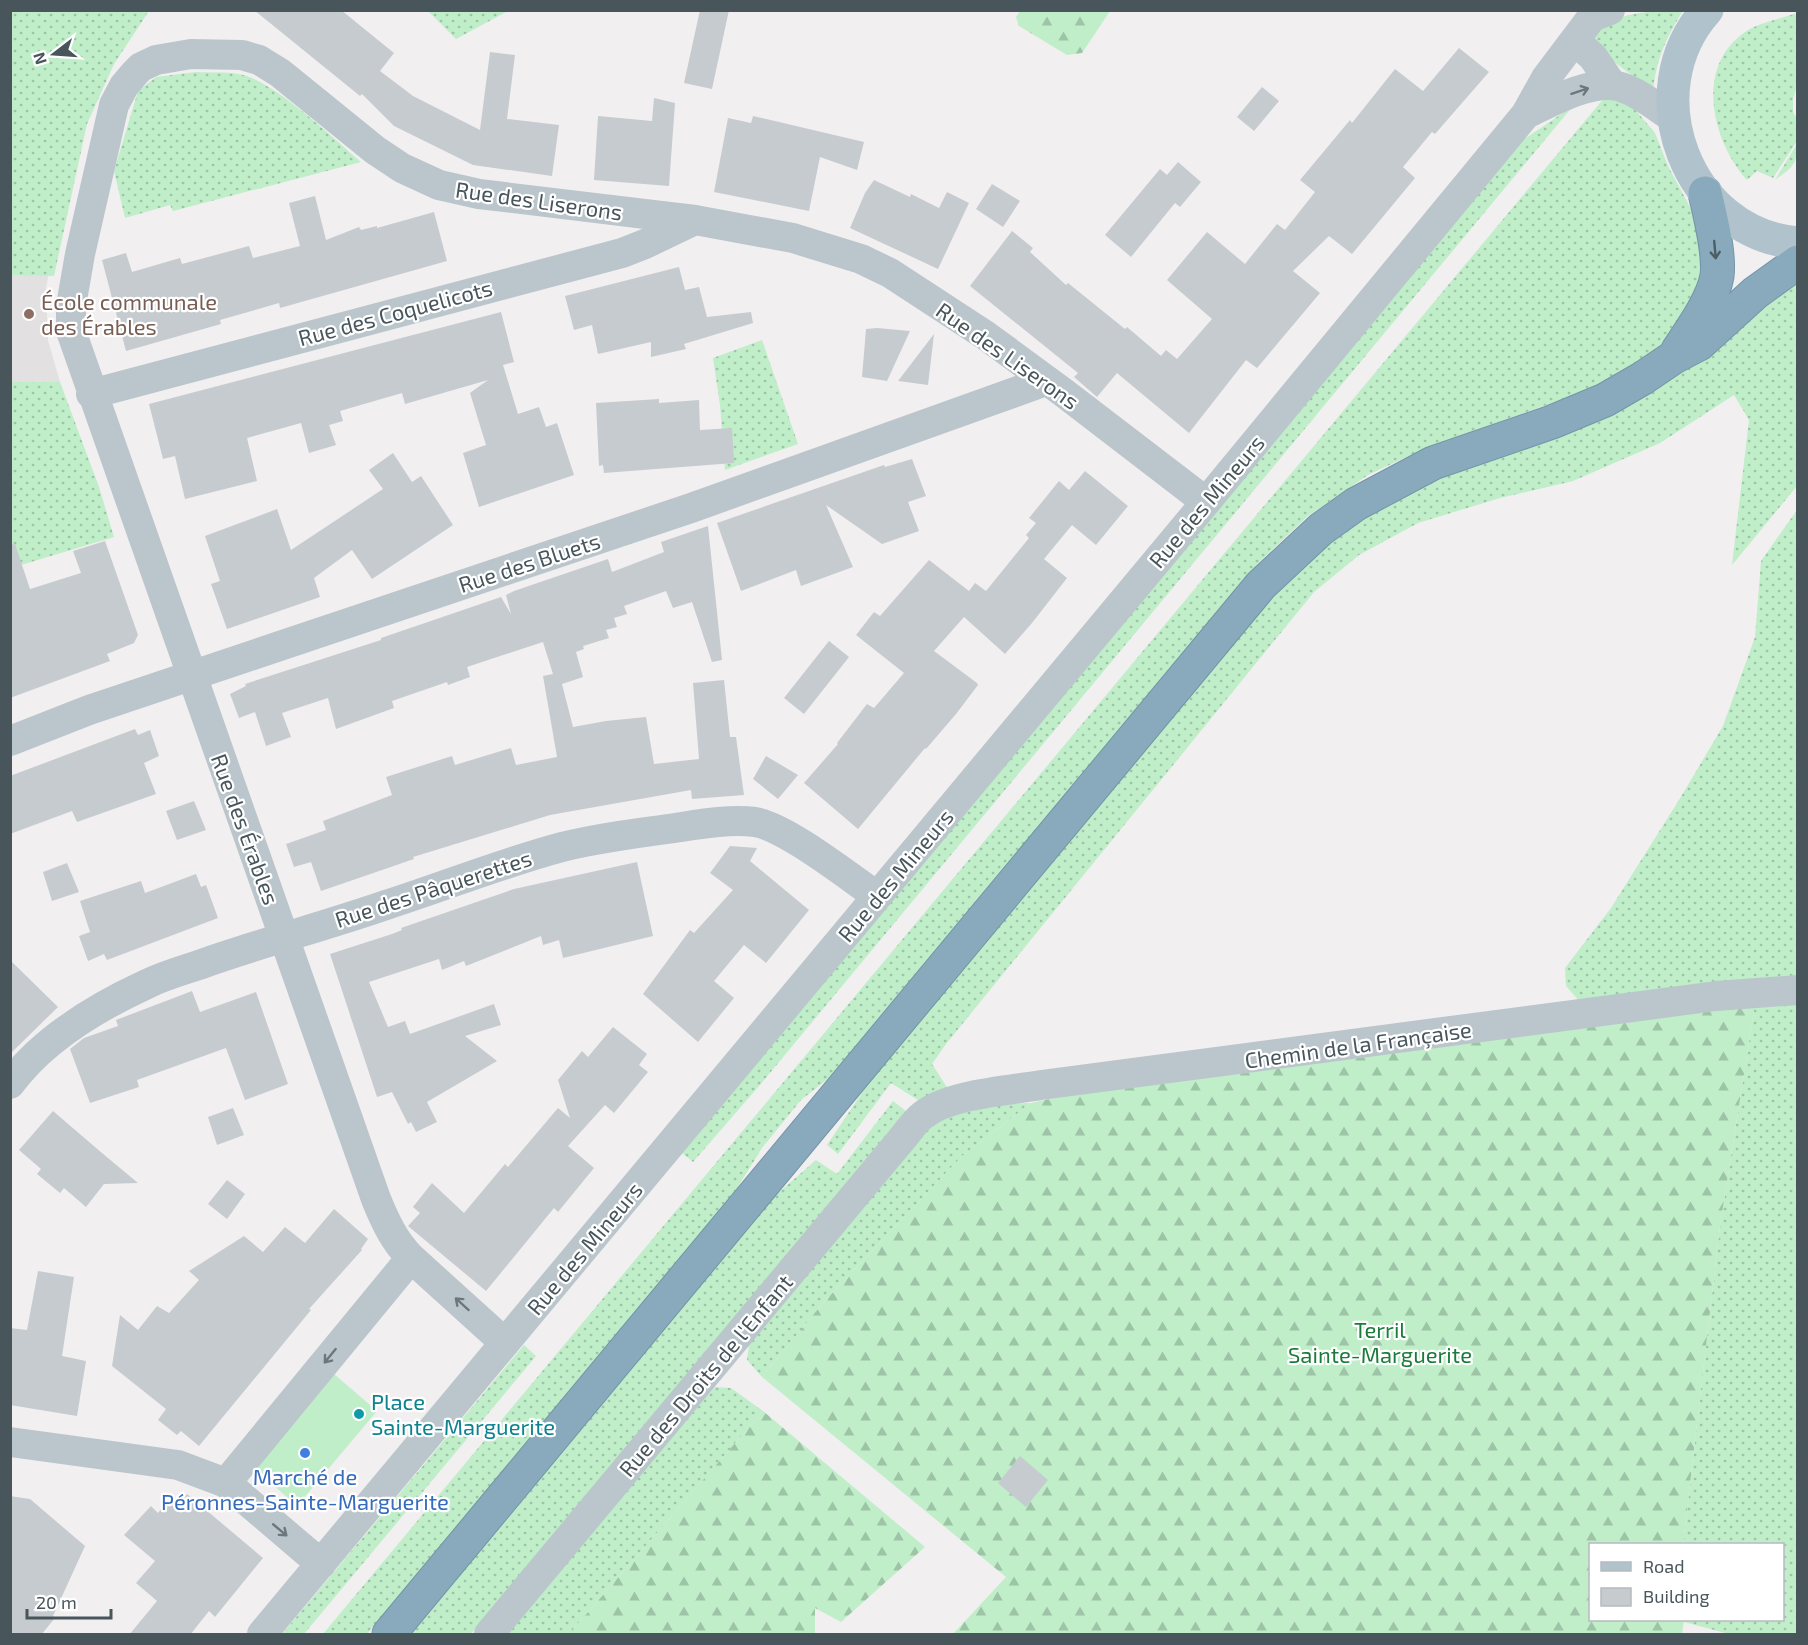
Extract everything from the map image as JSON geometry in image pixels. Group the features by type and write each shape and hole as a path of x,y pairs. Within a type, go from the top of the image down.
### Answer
{"highway":[{"path":"1674,357 1708,299 1717,276 1712,223 1705,193"},
{"path":"389,1635 1261,585 1321,529 1356,504 1432,463 1552,422 1605,400 1699,344 1755,293 1797,262"}],"main road":[{"path":"1707,10 1684,47 1675,77 1672,118 1688,167 1705,193 1728,216 1756,232 1797,243"}],"street":[{"name":"Rue des Mineurs","path":"262,1635 1206,502 1526,114 1546,78 1592,18 1610,10"},
{"path":"1575,41 1593,57 1612,85"},
{"name":"Rue des Liserons","path":"92,394 71,331 71,306 80,254 114,105 124,86 135,73 141,67 156,60 191,54 242,55 259,60 280,73 375,150 402,168 439,185 478,194 695,220 793,238 861,259 890,273 985,335 1206,502"},
{"name":"Rue des Mineurs","path":"1526,114 1582,89 1612,85 1638,95 1672,118"},
{"name":"Rue des Coquelicots","path":"92,394 622,253 695,220"},
{"name":"Rue des Bluets","path":"10,741 89,710 691,508 1046,381"},
{"name":"Rue des Érables","path":"92,394 383,1217 400,1247 411,1258"},
{"name":"Rue des Pâquerettes","path":"10,1084 43,1049 103,1007 149,982 474,874 564,847 647,831 730,822 758,823 790,837 877,896"},
{"name":"Chemin de la Française","path":"922,1116 958,1099 1041,1085 1716,996 1797,990"},
{"name":"Rue des Droits de l'Enfant","path":"489,1635 922,1116"},
{"path":"226,1483 411,1258 505,1343"},
{"path":"10,1442 178,1465 226,1483 321,1564"}],"shaded area":[{"name":"École communale des Érables","path":"11,213 52,254 46,289 48,340 60,382 11,382"}],"green space":[{"path":"11,10 149,11 114,64 87,124 54,276 11,275"},
{"path":"428,11 508,11 456,39"},
{"path":"1020,11 1110,11 1082,53 1067,55 1019,26 1016,17"},
{"path":"1655,11 1682,12 1663,50 1653,91 1586,41 1610,22 1633,14"},
{"path":"1797,13 1797,86 1793,99 1793,112 1797,119 1797,141 1773,178 1757,171 1747,180 1735,164 1718,125 1714,104 1714,84 1719,64 1729,47 1745,32 1763,23"},
{"path":"196,72 235,73 261,82 306,114 361,162 173,211 170,205 125,218 114,171 138,91 156,77"},
{"path":"1605,97 1632,106 1655,133 1668,166 1702,235 1704,268 1699,293 1669,338 1644,359 1600,386 1428,447 1368,475 1308,516 1258,563 829,1078 801,1100 762,1148 734,1193 367,1634 323,1634"},
{"path":"1573,106 759,1086 693,1162 682,1153 1523,140"},
{"path":"1797,144 1795,161 1775,180"},
{"path":"1797,270 1797,486 1732,565 1749,420 1734,395 1660,443 1573,481 1500,498 1418,523 1359,555 1314,592 946,1044 932,1064 948,1089 918,1100 891,1083 838,1154 827,1145 880,1066 1275,589 1385,497 1504,453"},
{"path":"762,340 798,444 725,470 720,405 713,358"},
{"path":"11,382 60,382 99,487 114,537 11,568"},
{"path":"1797,510 1797,982 1581,1003 1566,986 1565,968 1611,908 1723,726 1755,637 1761,561"},
{"path":"1755,1004 1797,1004 1797,1634 1729,1634 1684,1622 1784,1621 1784,1543 1683,1543 1720,1226"},
{"name":"Terril Sainte-Marguerite","path":"1755,1004 1720,1226 1683,1543 1589,1543 1589,1621 1684,1621 1682,1634 953,1634 1006,1577 762,1377 823,1303 962,1156 1031,1103 1121,1083"},
{"path":"893,1101 906,1111 471,1634 408,1634 769,1201 816,1160 837,1174"},
{"path":"1031,1103 962,1156 823,1303 762,1377 747,1360 749,1345 927,1126 976,1105"},
{"path":"524,1345 536,1356 304,1634 282,1634"},
{"path":"334,1374 377,1411 297,1506 255,1469"},
{"path":"715,1387 731,1388 763,1411 569,1634 502,1634"},
{"path":"763,1411 925,1547 841,1622 815,1608 815,1634 569,1634"}],"building":[{"path":"254,10 341,10 394,53 380,71 413,96 480,130 490,52 515,55 507,119 559,125 552,176 473,165 394,126 362,94 360,96"},
{"path":"700,10 729,10 712,89 684,83"},
{"path":"1459,48 1489,72 1435,134 1432,132 1403,167 1415,178 1352,254 1329,236 1293,271 1320,293 1257,368 1246,360 1189,433 1117,373 1097,397 1074,377 1078,373 970,286 1012,231 1033,248 1030,252 1066,285 1068,283 1125,329 1127,327 1161,356 1166,350 1177,359 1212,319 1167,280 1207,232 1245,264 1277,224 1285,230 1315,192 1300,180 1350,120 1352,123 1395,69 1423,91"},
{"path":"1262,87 1279,101 1254,131 1237,117"},
{"path":"654,98 675,103 669,186 594,180 598,116 652,121"},
{"path":"753,116 864,142 857,170 820,157 809,211 714,192 728,118 751,123"},
{"path":"1178,162 1201,182 1180,207 1175,203 1131,257 1105,235 1160,169 1167,175"},
{"path":"874,180 939,208 947,192 969,203 938,269 850,228 865,193"},
{"path":"992,184 1020,201 1003,227 976,209"},
{"path":"315,196 326,240 359,227 361,230 377,226 377,228 434,212 447,261 280,308 279,303 220,320 221,324 126,351 102,260 126,253 132,272 180,258 182,264 249,246 253,258 300,246 289,203"},
{"path":"679,267 685,290 699,287 707,317 751,312 753,323 684,344 686,349 651,357 651,342 598,354 592,325 574,330 565,296"},
{"path":"501,312 514,362 503,365 518,414 539,407 546,427 557,423 574,475 479,507 463,453 486,445 470,393 488,380 405,404 402,393 340,411 343,421 329,425 336,445 309,453 301,423 247,438 257,481 185,499 175,456 163,459 149,404"},
{"path":"866,329 910,331 887,381 862,377"},
{"path":"934,334 928,385 898,381"},
{"path":"659,399 659,403 699,400 700,430 732,428 734,463 604,473 603,465 599,466 596,403"},
{"path":"393,453 412,482 421,476 453,525 372,579 352,550 314,578 320,597 227,629 211,584 220,581 205,536 277,509 291,550 383,489 369,470"},
{"path":"912,459 926,496 908,502 919,531 882,544 826,505 853,567 801,586 796,570 741,591 717,523 884,465 885,467"},
{"path":"1085,471 1128,506 1096,545 1072,525 1044,559 1067,578 1005,654 964,617 934,651 978,685 858,829 804,783 838,744 867,704 874,708 904,673 856,635 874,612 880,616 929,560 969,591 975,583 986,591 1029,538 1026,535 1036,523 1029,518 1059,481 1069,490"},
{"path":"708,526 722,660 712,662 692,602 673,608 666,591 624,606 627,614 614,618 617,627 606,630 609,638 583,646 584,649 576,652 583,677 562,684 573,727 646,717 654,764 699,759 693,683 724,680 730,737 736,737 744,795 692,799 691,790 550,815 413,857 414,859 321,891 311,862 294,867 286,844 326,830 323,821 392,795 386,777 452,756 455,765 511,748 516,765 557,757 543,676 553,674 543,642 467,667 470,677 448,685 447,682 392,701 394,708 336,729 328,698 282,713 291,737 266,746 255,712 239,718 230,694 246,686 245,684 381,640 381,638 501,597 511,614 506,595 514,591 608,559 612,572 664,552 661,542"},
{"path":"105,541 138,635 134,643 107,654 110,661 10,698 10,545 15,544 30,589 81,573 73,551"},
{"path":"829,641 849,657 804,714 784,698"},
{"path":"135,729 138,735 150,730 159,756 144,763 156,794 77,822 72,811 10,834 10,776"},
{"path":"766,756 798,775 778,799 753,779"},
{"path":"194,801 206,830 177,840 166,811"},
{"path":"730,846 757,848 750,861 809,910 766,963 744,945 714,981 734,998 698,1042 643,994 690,930 694,933 733,890 710,873"},
{"path":"637,862 653,936 563,958 559,940 543,945 541,936 466,966 464,961 442,970 439,959 369,982 388,1027 405,1021 410,1034 494,1004 501,1025 465,1036 497,1061 427,1102 437,1122 416,1132 411,1122 408,1124 392,1092 377,1097 330,954 514,889"},
{"path":"67,863 79,892 52,901 43,872"},
{"path":"196,874 201,887 206,885 218,918 107,960 104,954 88,961 79,936 90,932 80,901 141,881 145,893"},
{"path":"10,960 58,1007 10,1054"},
{"path":"192,991 200,1012 256,992 288,1084 245,1100 226,1048 137,1080 139,1087 90,1103 70,1049 84,1038 118,1026 116,1020"},
{"path":"613,1027 647,1054 639,1065 648,1072 614,1113 605,1105 568,1146 594,1168 558,1212 554,1208 486,1291 408,1226 420,1213 413,1207 432,1183 464,1213 505,1164 508,1167 558,1108 570,1118 558,1080 582,1051 588,1057"},
{"path":"233,1108 244,1135 217,1145 208,1117"},
{"path":"53,1111 138,1183 104,1184 86,1207 64,1188 60,1193 37,1174 41,1169 19,1150"},
{"path":"227,1180 245,1194 227,1219 208,1204"},
{"path":"334,1209 368,1239 362,1250 309,1309 311,1310 199,1446 181,1431 177,1435 158,1420 166,1409 112,1366 120,1315 138,1330 157,1306 169,1313 199,1280 189,1271 244,1236 263,1252 285,1227 305,1243"},
{"path":"38,1271 74,1277 62,1356 86,1361 77,1416 10,1405 10,1328 27,1330"},
{"path":"1020,1456 1048,1480 1026,1507 998,1483"},
{"path":"187,1494 263,1558 215,1617 209,1611 190,1635 129,1635 157,1601 136,1583 155,1561 124,1535 151,1506 158,1513 168,1500 177,1507"},
{"path":"10,1496 30,1499 85,1546 53,1616 55,1618 41,1635 10,1635"}],"place":[{"name":"École communale des Érables","path":"29,314"},
{"name":"Place Sainte-Marguerite","path":"359,1414"},
{"name":"Marché de Péronnes-Sainte-Marguerite","path":"305,1453"}]}
